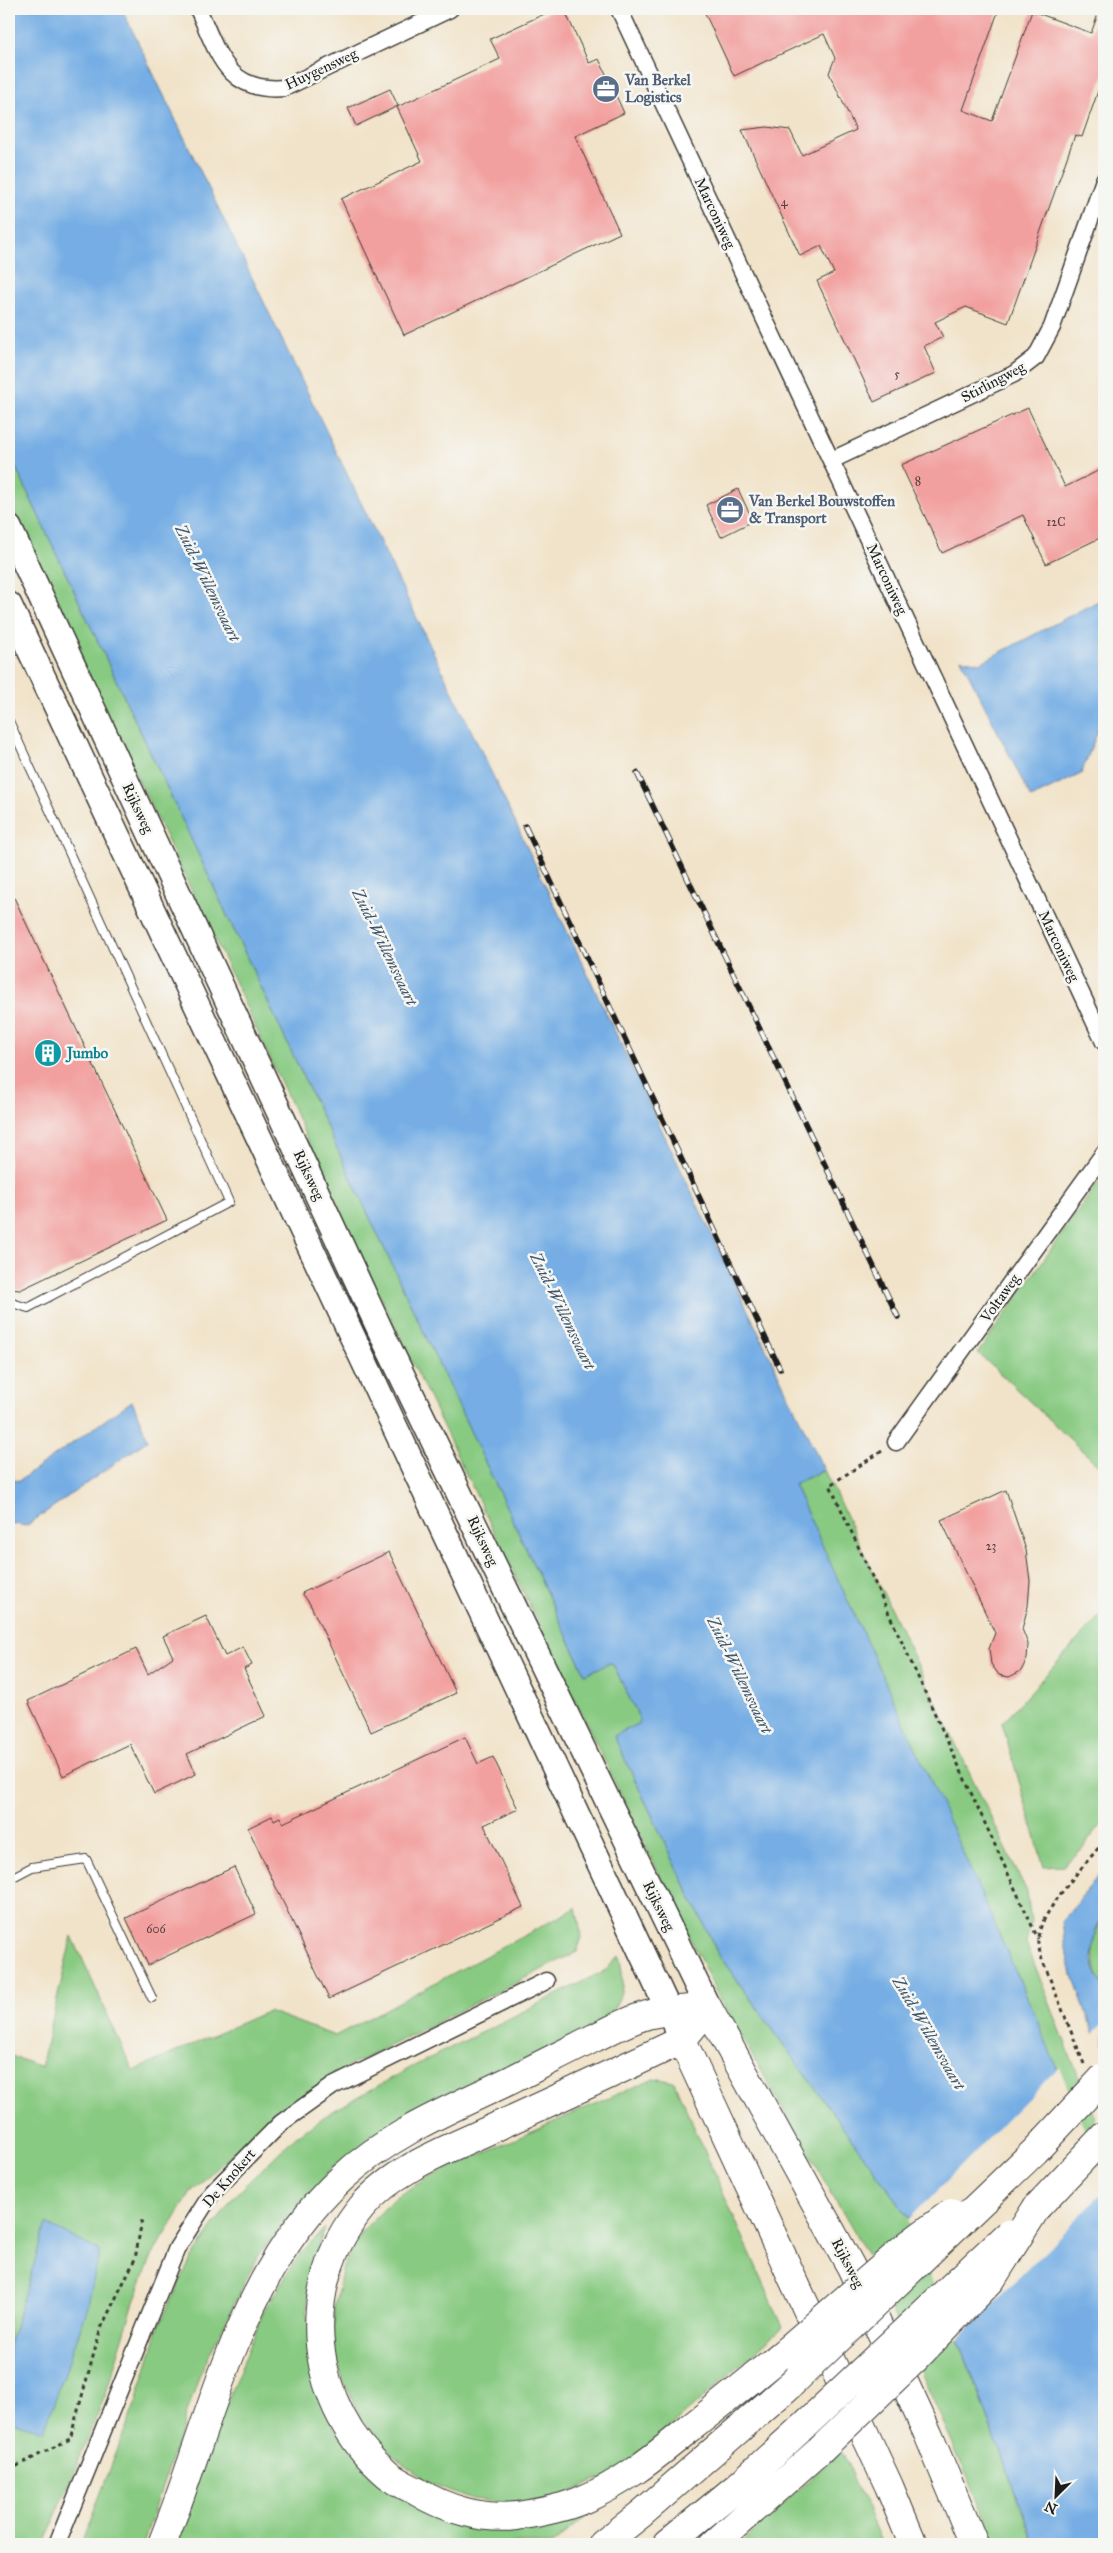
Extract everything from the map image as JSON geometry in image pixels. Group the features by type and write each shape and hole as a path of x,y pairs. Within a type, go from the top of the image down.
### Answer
{"highway":[{"path":"162,2544 246,2315 273,2263 294,2231 321,2199 358,2165 418,2126 611,2030 645,2015 669,2010 708,2008"},
{"path":"708,2008 682,2040 435,2156 379,2190 362,2207 334,2253 326,2278 318,2322 321,2362 333,2400 356,2440 388,2475 437,2504 482,2516 516,2516 580,2502 630,2477 780,2356 909,2244 1035,2152"},
{"name":"Rijksweg","path":"708,2008 852,2267 928,2434 974,2544"},
{"name":"Rijksweg","path":"682,2040 889,2486 913,2544"},
{"path":"603,2544 641,2514 791,2384 1035,2152 1095,2074"},
{"path":"667,2544 737,2487 807,2424 1037,2207 1104,2136"},
{"path":"714,2544 818,2451 914,2360 991,2280 1037,2207"}],"main road":[{"name":"Rijksweg","path":"9,528 382,1334 708,2008"},
{"name":"Rijksweg","path":"9,605 682,2040"}],"street":[{"name":"Huygensweg","path":"198,9 225,67 236,79 251,86 267,89 284,88 450,9"},
{"name":"Marconiweg","path":"619,9 1104,1042"},
{"name":"Stirlingweg","path":"832,460 1014,374 1036,357 1052,327 1104,180"},
{"name":"Voltaweg","path":"896,1442 1104,1154"},
{"name":"De Knokert","path":"57,2544 177,2248 212,2193 246,2156 281,2123 333,2086 546,1981"}],"lane":[{"path":"9,721 229,1202 28,1308 9,1302"},
{"path":"9,1879 32,1867 86,1859 152,1998"}],"path":[{"path":"896,1442 830,1485 1038,1939 1040,1954 1095,2074"},
{"path":"1038,1939 1043,1921 1057,1900 1104,1841"},
{"path":"9,2470 70,2440 101,2328 135,2259 142,2220"}],"green space":[{"path":"9,453 585,1674 610,1663 613,1664 640,1720 639,1723 614,1736 718,1954 909,2218 932,2279 965,2356 1034,2544 998,2544 869,2258 719,1998 368,1271 218,946 49,593 9,500"},
{"path":"1104,1174 1104,1471 978,1353"},
{"path":"824,1470 1027,1892 1031,1921 1026,1943 1104,2141 1104,2183 794,1484"},
{"path":"1104,1611 1104,1821 1081,1850 1063,1866 1044,1867 1002,1723"},
{"path":"576,1908 582,1937 577,1952 343,2069 255,2132 192,2191 151,2258 134,2302 105,2396 44,2544 9,2544 9,2055 41,2067 72,1936 133,2071 268,2011 335,2036"},
{"path":"1104,1915 1104,1989 1094,1960 1093,1944"},
{"path":"619,1956 622,1975 621,1991 615,2006 603,2022 391,2125 330,2170 258,2255 200,2374 143,2544 81,2544 136,2402 160,2323 191,2259 235,2195 295,2137 331,2112 412,2067 606,1970"},
{"path":"654,2078 674,2082 783,2327 619,2472 556,2498 518,2504 472,2499 430,2483 395,2458 362,2420 342,2377 334,2346 334,2309 343,2266 363,2230 396,2197 429,2177"},
{"path":"325,2228 311,2267 307,2312 334,2428 498,2530 585,2518 552,2544 170,2544 264,2310 300,2254"},
{"path":"841,2450 882,2544 740,2544"}],"water":[{"name":"Zuid-Willemsvaart","path":"9,9 122,9 485,759 824,1470 794,1484 929,1777 1035,2015 1104,2183 1104,2544 1034,2544 965,2356 909,2218 718,1954 614,1736 639,1723 640,1720 613,1664 610,1663 585,1674 9,453"},
{"path":"1104,598 1104,715 1081,774 1031,798 961,659 980,663"},
{"path":"132,1401 148,1440 26,1526 9,1523 9,1479 19,1481"},
{"path":"1104,1868 1104,1915 1095,1931 1092,1959 1104,1989 1104,2063 1068,1961 1062,1922"},
{"path":"46,2224 100,2251 86,2313 44,2431 9,2420 9,2346"}],"pier":[{"path":"1104,2022 1104,2066 1092,2035"},
{"path":"1059,2067 1104,2177 1104,2191 956,2341 908,2220"}],"building":[{"path":"555,9 564,9 589,63 599,59 624,113 575,136 620,233 404,335 341,199 422,161 397,107 500,59 490,39"},
{"path":"703,9 999,9 963,110 992,121 1032,11 1091,33 1100,9 1104,9 1104,74 1082,137 1075,135 1008,323 966,307 935,322 943,337 924,346 936,373 874,402 817,281 834,273 821,246 800,256 742,130 767,127 790,130 802,155 856,130 829,73 835,58 824,34 734,76"},
{"path":"390,89 398,106 356,126 348,108"},
{"path":"1028,408 1065,487 1104,468 1104,536 1046,564 1023,515 942,553 901,465"},
{"path":"738,489 753,521 721,537 706,505"},
{"name":"Jumbo","path":"9,887 167,1220 20,1290 9,1289"},
{"path":"1006,1490 1026,1550 1030,1581 1028,1606 1022,1629 1028,1644 1027,1659 1021,1671 1009,1677 999,1675 991,1664 989,1649 995,1633 941,1520"},
{"path":"389,1552 456,1693 371,1732 310,1604 302,1593"},
{"path":"206,1616 225,1656 243,1647 252,1665 244,1669 266,1716 187,1754 196,1774 154,1794 130,1744 63,1776 28,1701 136,1649 148,1674 173,1657 163,1636"},
{"path":"465,1737 478,1764 493,1757 518,1809 484,1825 523,1907 329,1999 248,1828 272,1816 274,1820 280,1817 283,1823"},
{"path":"234,1867 256,1914 148,1965 126,1918"}],"railway":[{"path":"637,773 898,1317"},
{"path":"525,826 780,1369"}],"place":[{"name":"Van Berkel Logistics","path":"606,89"},
{"name":"Van Berkel Bouwstoffen & Transport","path":"730,510"},
{"name":"Jumbo","path":"48,1053"}]}
